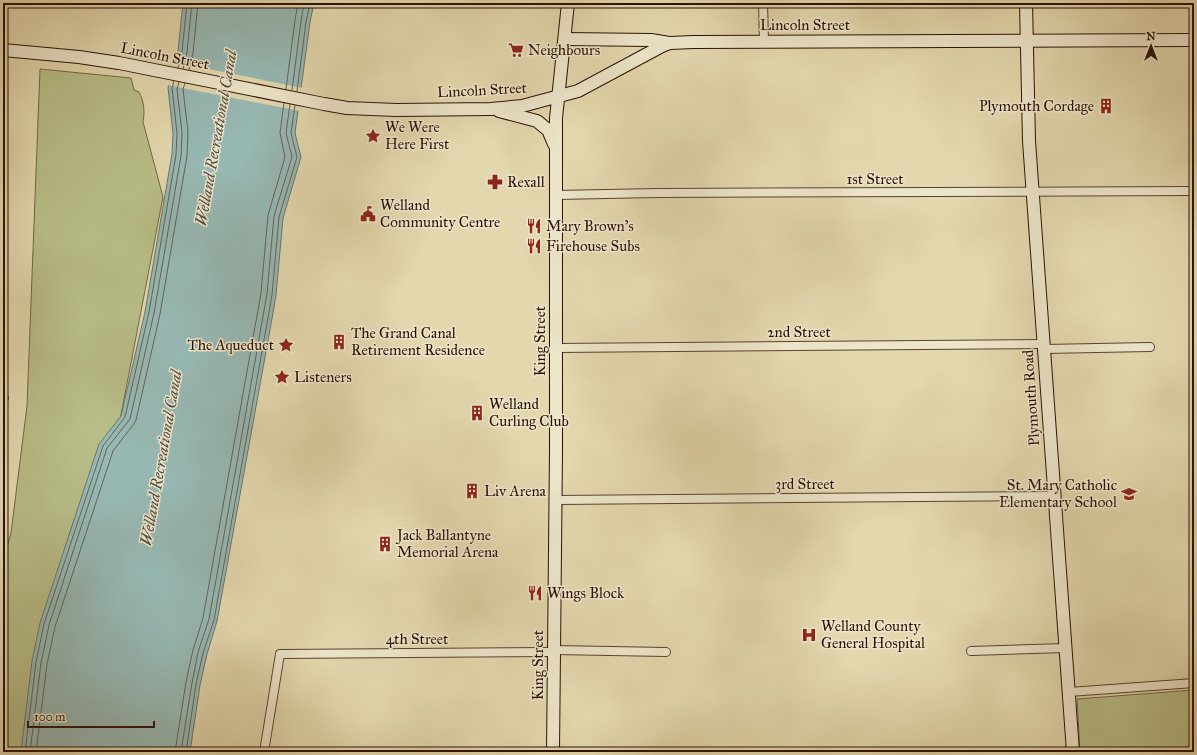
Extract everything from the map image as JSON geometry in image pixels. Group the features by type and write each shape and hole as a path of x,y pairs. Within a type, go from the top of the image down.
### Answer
{"main road":[{"name":"King Street","path":"553,752 556,118 568,3"},
{"name":"Plymouth Road","path":"1026,3 1029,142 1073,752"},
{"path":"565,39 651,40 670,43"},
{"name":"Lincoln Street","path":"3,50 79,57 348,108 492,109 522,106 578,91 653,50 670,43 1194,40"},
{"path":"492,109 537,121 548,130 556,147"}],"street":[{"path":"763,3 764,42"},
{"name":"1st Street","path":"556,195 657,193 1194,190"},
{"name":"2nd Street","path":"556,348 1150,347"},
{"name":"3rd Street","path":"555,500 1055,496"},
{"path":"970,651 1066,648"},
{"name":"4th Street","path":"264,752 280,654 554,651 666,652"},
{"path":"1069,692 1194,683"}],"green space":[{"path":"40,69 131,78 134,90 139,92 142,99 144,110 143,122 163,197 56,752 3,752 3,561 11,533 27,406"},
{"path":"1194,690 1194,752 1080,752 1077,699"}],"water":[{"name":"Welland Recreational Canal","path":"183,3 314,3 310,22 295,133 301,157 283,218 273,313 217,621 200,685 190,752 21,752 32,661 40,623 99,444 121,416 145,312 172,154 173,133 168,88 178,51"}],"pier":[{"path":"173,62 303,88 300,111 167,85"}],"place":[{"name":"Neighbours","path":"516,50"},
{"name":"Plymouth Cordage","path":"1106,106"},
{"name":"We Were Here First","path":"373,136"},
{"name":"Rexall","path":"495,182"},
{"name":"Welland Community Centre","path":"368,214"},
{"name":"Mary Brown's","path":"534,226"},
{"name":"Firehouse Subs","path":"534,246"},
{"name":"The Grand Canal Retirement Residence","path":"339,342"},
{"name":"The Aqueduct","path":"286,345"},
{"name":"Listeners","path":"282,377"},
{"name":"Welland Curling Club","path":"477,413"},
{"name":"Liv Arena","path":"472,491"},
{"name":"St. Mary Catholic Elementary School","path":"1129,494"},
{"name":"Jack Ballantyne Memorial Arena","path":"385,544"},
{"name":"Wings Block","path":"535,593"},
{"name":"Welland County General Hospital","path":"809,635"}]}
